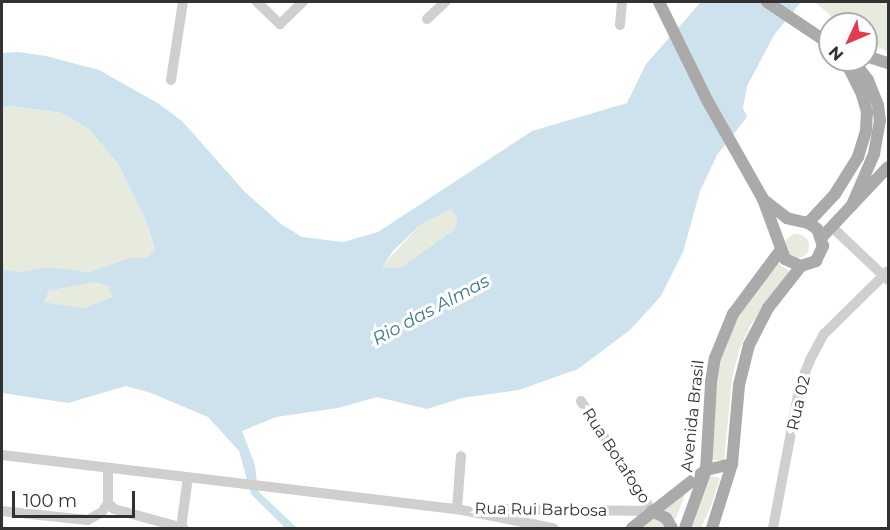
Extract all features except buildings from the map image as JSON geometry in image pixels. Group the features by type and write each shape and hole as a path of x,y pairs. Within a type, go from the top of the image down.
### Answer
{"main road":[{"path":"659,2 707,100 761,196 779,248 785,259 801,266"},
{"path":"767,2 818,36"},
{"path":"779,248 786,228 805,223 835,194 858,157 866,130 867,112 862,94 851,72"},
{"path":"852,205 874,154 880,121 878,105 868,80 862,72"},
{"path":"822,237 888,167"},
{"path":"712,528 732,464 739,385 749,345 768,308 801,266 816,261 823,246 822,237 817,229 787,218 761,196"},
{"name":"Avenida Brasil","path":"685,528 706,470 711,382 715,358 733,314 779,248"},
{"path":"632,528 706,470 732,464"},
{"path":"652,511 666,518 672,528"}],"street":[{"path":"171,80 183,2"},
{"path":"256,2 280,24 303,2"},
{"path":"427,19 445,2"},
{"path":"620,25 622,2"},
{"path":"832,227 887,275"},
{"name":"Rua 02","path":"773,528 800,385 810,360 824,334 887,275"},
{"name":"Rua Botafogo","path":"581,401 652,511"},
{"path":"2,455 457,509 461,456"},
{"path":"108,469 111,506"},
{"path":"111,506 182,528 188,477"},
{"path":"2,511 88,520 111,506"},
{"name":"Rua Rui Barbosa","path":"457,509 652,511"},
{"name":"Rua Rui Barbosa","path":"457,509 553,528"}],"shaded area":[{"path":"815,2 888,2 888,52 878,47 878,12 826,12"},
{"path":"9,106 62,113 89,129 118,164 146,221 155,251 147,258 129,258 89,272 49,267 19,272 2,269 2,108"},
{"path":"451,209 457,217 455,229 400,268 381,267 420,225"},
{"path":"797,234 802,235 808,241 808,251 802,257 797,258 792,257 786,251 785,246 786,241 792,235"},
{"path":"778,263 790,272 750,326 739,351 732,379 724,461 709,459 719,357 740,312"},
{"path":"94,282 108,286 112,297 84,308 42,302 49,291"},
{"path":"707,475 720,478 711,506 701,528 688,528"},
{"path":"686,487 684,498 673,525 657,510"},
{"path":"656,515 668,528 634,528"}],"water":[{"name":"Rio das Almas","path":"701,2 801,2 774,35 747,86 743,108 747,117 717,155 700,191 683,252 661,296 630,330 578,369 519,390 462,398 427,409 377,397 338,408 276,417 242,431 255,465 258,491 297,528 285,528 251,494 239,451 208,417 151,393 126,386 68,403 2,393 2,269 19,272 49,267 89,272 129,258 147,258 155,250 146,221 118,164 89,129 62,113 10,106 2,108 2,53 18,52 46,56 99,70 159,104 182,121 245,192 281,224 302,237 343,242 378,232 532,131 627,103 646,64","holes":["451,209 457,217 455,229 400,268 382,267 393,251 420,225","94,282 108,286 112,297 84,308 43,302 49,291"]}]}
